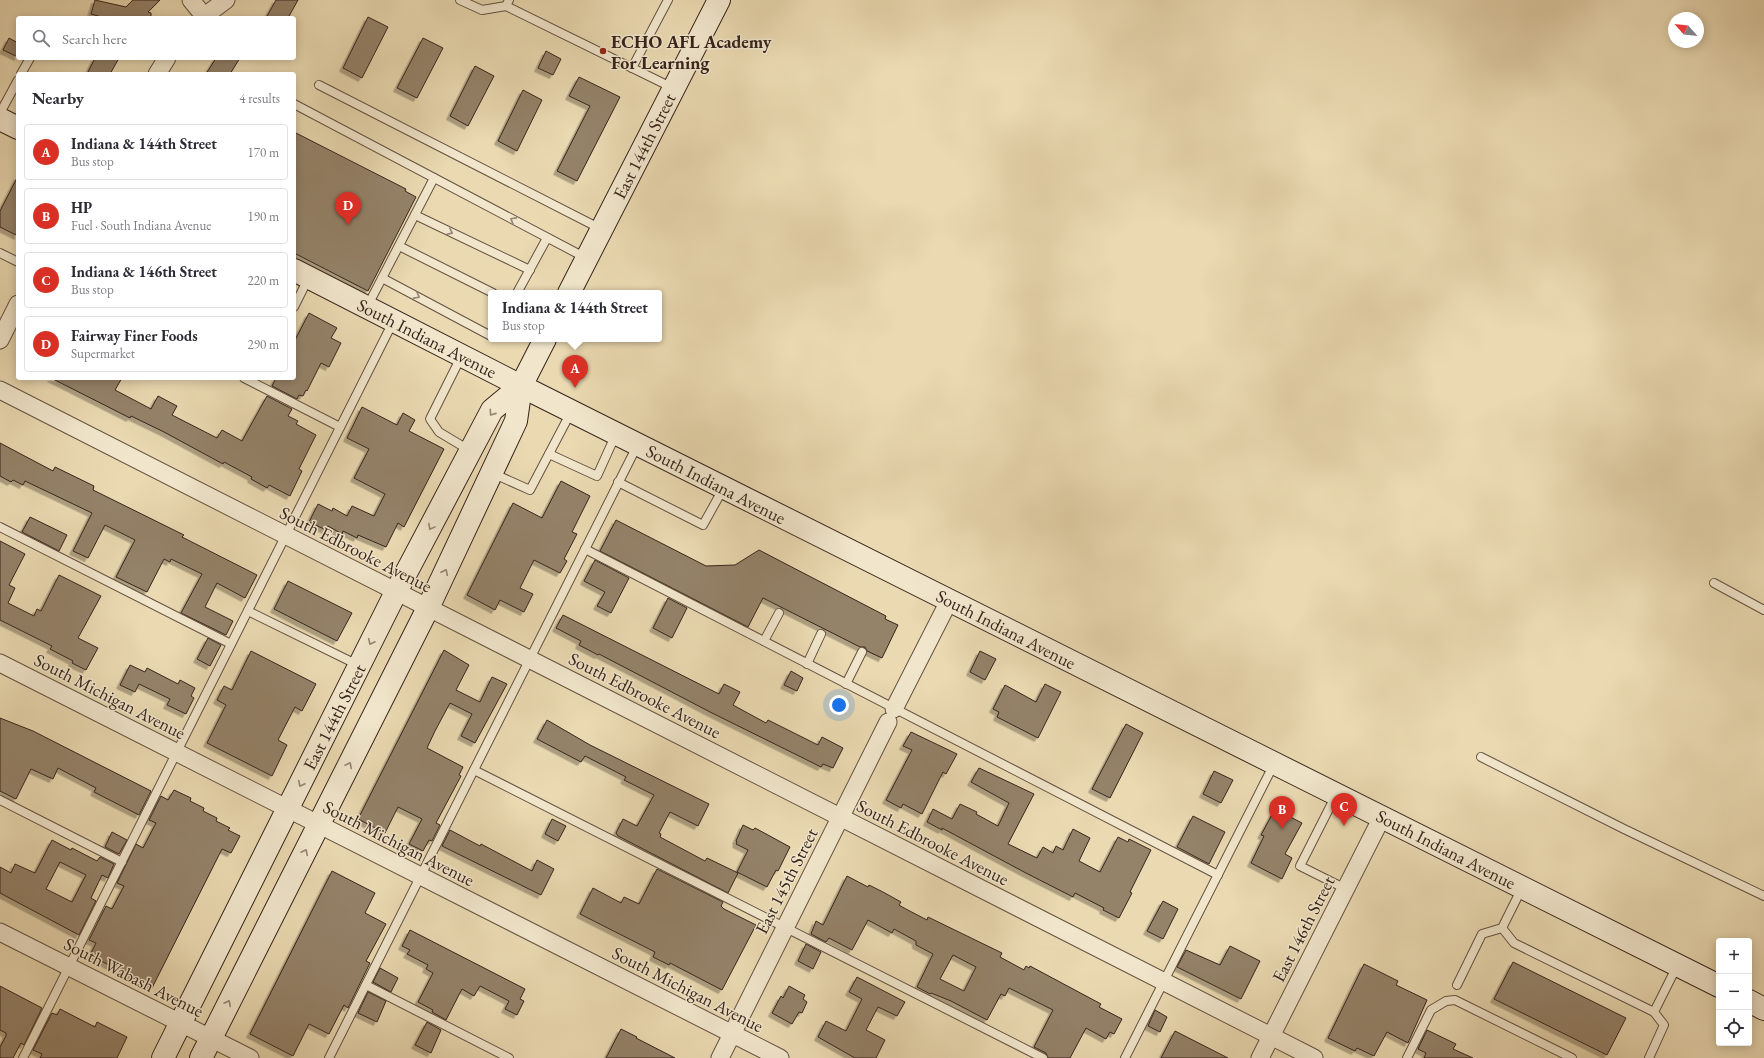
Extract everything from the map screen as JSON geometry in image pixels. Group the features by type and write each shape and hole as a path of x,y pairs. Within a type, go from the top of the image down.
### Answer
{"street":[{"path":"191,0 202,16"},
{"path":"204,16 226,0"},
{"name":"East 144th Street","path":"571,290 719,0"},
{"path":"158,72 166,60"},
{"path":"0,119 16,127"},
{"name":"South Indiana Avenue","path":"301,274 637,445 1716,984"},
{"path":"0,340 16,308"},
{"name":"East 144th Street","path":"201,1058 428,608 516,421 521,386 543,342"},
{"name":"East 144th Street","path":"163,1058 396,592 472,451 492,410 521,386"},
{"name":"South Edbrooke Avenue","path":"0,390 1314,1058"},
{"name":"East 145th Street","path":"720,1058 948,600"},
{"name":"South Michigan Avenue","path":"0,663 780,1058"},
{"name":"East 146th Street","path":"1260,1058 1382,817"},
{"name":"South Wabash Avenue","path":"0,932 250,1058"},
{"path":"1752,1003 1764,1009"}],"lane":[{"path":"460,0 482,10 507,3 632,68 674,88"},
{"path":"632,68 668,0"},
{"path":"22,72 29,60"},
{"path":"0,113 16,84"},
{"path":"319,85 602,229"},
{"path":"296,105 587,258"},
{"path":"367,307 434,178"},
{"path":"415,215 530,270"},
{"path":"519,290 547,238"},
{"path":"399,246 488,290"},
{"path":"0,253 16,261"},
{"path":"296,298 301,274"},
{"path":"382,278 488,334"},
{"path":"23,1058 394,321"},
{"path":"461,356 430,419 439,432 472,451"},
{"path":"256,381 340,427"},
{"path":"491,473 530,490 571,411"},
{"path":"549,454 597,476 616,434"},
{"path":"329,1058 637,445"},
{"path":"618,482 702,525 723,488"},
{"path":"0,527 231,644"},
{"path":"585,549 846,684 891,716 1218,875"},
{"path":"1714,583 1764,610"},
{"path":"248,611 360,666"},
{"path":"764,641 779,612"},
{"path":"807,664 821,634"},
{"path":"846,684 862,652"},
{"path":"1482,757 1624,829 1764,896"},
{"path":"1125,1058 1274,764"},
{"path":"474,770 1043,1058"},
{"path":"1336,794 1300,866 1346,889"},
{"path":"0,800 122,862"},
{"path":"1457,985 1482,934 1502,928 1522,888"},
{"path":"1502,928 1514,943 1654,1012 1664,1025 1649,1058"},
{"path":"1654,1012 1677,965"},
{"path":"366,985 509,1058"},
{"path":"1407,1058 1431,1010 1446,1001 1455,1000 1572,1058"}],"building":[{"path":"95,0 126,7 133,0 160,0 148,12 151,13 151,16 98,16 91,14"},
{"path":"276,0 298,0 289,16 267,16"},
{"path":"368,17 388,27 362,78 343,68"},
{"path":"9,38 16,42 16,56 3,50"},
{"path":"423,38 443,48 417,98 397,88"},
{"path":"546,51 561,59 553,75 538,68"},
{"path":"94,60 118,60 111,72 88,72"},
{"path":"215,60 239,60 231,72 207,72"},
{"path":"475,66 494,76 468,126 450,116"},
{"path":"579,77 620,97 577,181 557,171 590,106 569,96"},
{"path":"523,90 542,100 517,151 498,141"},
{"path":"296,133 406,189 405,191 416,197 368,291 296,254"},
{"path":"16,180 16,235 0,227 0,211"},
{"path":"309,313 337,328 331,338 341,343 329,367 321,363 307,391 306,390 303,396 299,395 297,399 272,386 275,380 296,380 296,338"},
{"path":"55,380 121,380 115,390 151,409 158,396 177,406 172,415 217,438 222,430 242,441 267,396 292,409 288,416 298,421 296,424 316,435 299,469 302,471 290,496 269,485 267,488 251,479 252,477 224,462 223,464 131,416 130,418"},
{"path":"362,407 397,425 403,413 415,420 409,431 444,449 404,527 398,523 386,547 358,535 357,538 343,531 342,534 328,526 326,530 309,522 318,504 332,511 333,508 347,516 352,506 374,516 385,494 354,478 369,449 347,438"},
{"path":"0,443 53,471 55,467 94,486 93,490 184,535 182,537 257,575 245,598 217,583 205,607 233,621 226,635 181,613 202,574 171,559 170,562 164,559 147,592 116,577 135,540 105,525 88,558 73,551 92,513 25,481 23,485 13,480 11,482 0,476"},
{"path":"561,481 590,496 572,532 577,534 564,559 567,561 560,573 534,560 520,588 533,594 524,612 500,600 495,610 467,595 513,503 542,518"},
{"path":"30,517 67,535 59,551 22,532"},
{"path":"616,520 706,566 735,565 759,550 886,616 885,619 898,625 882,658 867,651 865,647 860,647 763,598 748,627 600,551"},
{"path":"0,541 25,554 9,585 15,588 8,603 34,616 37,609 41,611 59,575 101,596 78,638 98,648 86,670 72,663 73,661 50,649 52,646 0,620"},
{"path":"595,560 629,578 611,613 597,606 605,592 584,581"},
{"path":"288,581 352,613 337,641 274,609"},
{"path":"668,598 687,608 672,638 653,628"},
{"path":"563,615 719,694 724,684 740,692 733,705 766,723 768,720 818,745 822,737 843,748 833,768 823,764 821,767 579,645 581,641 556,628"},
{"path":"208,638 221,645 210,666 197,659"},
{"path":"444,650 469,665 456,690 480,702 492,677 507,684 475,743 461,736 472,714 450,703 435,731 427,748 463,767 459,775 461,776 436,823 440,825 432,841 429,840 423,851 409,844 422,819 398,807 385,833 358,819"},
{"path":"251,651 316,684 302,711 295,707 278,740 287,745 272,776 207,743 226,705 217,700 224,686 232,690"},
{"path":"980,651 996,659 985,680 970,672"},
{"path":"130,665 145,672 147,668 178,684 180,680 195,688 191,696 194,698 186,714 167,705 170,699 139,684 135,692 120,685"},
{"path":"791,671 803,678 797,691 784,685"},
{"path":"1045,684 1061,692 1038,738 997,717 999,712 993,709 1005,685 1036,702"},
{"path":"0,718 33,731 151,791 139,815 94,792 96,788 58,768 53,779 31,769 16,799 0,791"},
{"path":"547,720 590,745 709,804 698,826 670,812 659,833 661,834 660,837 705,861 707,858 738,873 728,893 618,836 616,833 623,819 637,826 654,795 624,780 626,777 585,756 581,762 537,739"},
{"path":"1126,724 1143,733 1110,798 1092,789"},
{"path":"911,732 957,754 946,774 943,772 922,814 903,804 901,808 886,800 912,750 903,746"},
{"path":"979,768 1034,794 1008,844 1037,858 1043,847 1053,853 1056,846 1063,850 1073,829 1090,838 1079,861 1100,872 1118,837 1128,842 1129,839 1151,850 1119,918 1103,910 1104,908 1075,893 1073,897 942,828 942,830 927,822 933,809 952,819 960,804 977,812 976,814 998,826 1009,803 971,782"},
{"path":"1214,771 1233,780 1221,803 1203,794"},
{"path":"174,790 191,798 190,801 204,808 203,811 217,818 216,821 230,828 228,830 240,836 231,853 222,849 152,988 90,955 96,943 89,940 106,906 112,909 124,886 117,883 136,844 143,848 156,823 149,820 161,796 168,800"},
{"path":"1275,809 1302,823 1285,854 1292,858 1282,879 1251,863 1264,836 1261,835"},
{"path":"1193,816 1225,832 1209,864 1177,847"},
{"path":"552,819 566,826 558,841 545,834"},
{"path":"743,825 753,830 755,828 790,847 778,871 776,870 767,887 737,872 748,850 736,844"},
{"path":"450,830 480,846 481,844 532,871 537,860 554,869 541,895 442,846"},
{"path":"112,832 127,840 119,854 105,847"},
{"path":"52,840 71,850 72,848 97,861 100,857 114,864 108,878 102,875 91,898 96,901 79,935 0,893 0,867 11,873 15,864 35,873","holes":["60,862 86,875 72,902 46,889"]},
{"path":"657,869 723,902 721,906 724,909 756,925 722,990 670,963 669,965 653,957 655,952 580,914 593,888 621,903 624,897 639,904"},
{"path":"332,871 375,893 365,913 386,924 366,961 370,963 348,1008 344,1005 329,1034 309,1024 293,1056 250,1034"},
{"path":"847,876 868,887 869,885 883,892 901,902 899,905 927,920 928,917 1002,953 1000,957 1024,970 1026,966 1029,968 1030,966 1101,1004 1099,1007 1122,1019 1114,1034 1110,1032 1106,1039 1086,1028 1070,1058 1048,1058 1046,1053 1034,1047 1053,1010 1009,988 1005,996 1001,994 987,1020 951,1001 931,993 930,994 917,987 933,954 916,945 916,941 894,929 892,933 868,920 852,950 829,938 826,942 811,934 816,921 823,925","holes":["953,955 976,967 964,991 940,979"]},
{"path":"1163,901 1178,909 1163,939 1147,931"},
{"path":"410,930 525,989 520,999 524,1001 517,1015 505,1009 509,1001 480,986 474,996 462,989 446,1020 432,1012 433,1010 418,1002 433,973 426,969 428,965 407,954 410,950 402,946"},
{"path":"806,944 821,952 813,969 798,961"},
{"path":"1230,946 1260,961 1241,999 1177,967 1186,950 1220,965"},
{"path":"1513,962 1626,1018 1607,1055 1494,999"},
{"path":"1364,964 1398,981 1396,985 1427,1000 1408,1043 1387,1032 1374,1056 1357,1048 1355,1051 1328,1038"},
{"path":"380,968 398,978 391,992 373,982"},
{"path":"857,977 905,1002 897,1016 878,1007 866,1030 885,1040 876,1058 855,1058 818,1037 826,1021 846,1031 862,999 849,992"},
{"path":"0,986 42,1008 24,1045 21,1043 13,1058 0,1058 0,1047 6,1033 0,1030"},
{"path":"789,986 805,995 803,999 807,1002 802,1013 799,1012 792,1024 772,1013 781,996 783,998"},
{"path":"368,992 386,1001 377,1022 358,1013"},
{"path":"60,1009 95,1027 97,1022 127,1037 117,1058 40,1058 42,1054 33,1050 52,1013 57,1015"},
{"path":"1155,1010 1167,1017 1160,1032 1148,1026"},
{"path":"427,1022 441,1030 431,1053 415,1045"},
{"path":"621,1029 637,1037 636,1038 675,1058 606,1058"},
{"path":"1427,1030 1456,1044 1453,1049 1473,1058 1424,1058 1426,1053 1418,1049"},
{"path":"1175,1031 1228,1058 1161,1058"}],"place":[{"name":"ECHO AFL Academy For Learning","path":"603,51"},
{"name":"Fairway Finer Foods","path":"348,225"},
{"name":"Indiana & 144th Street","path":"575,388"},
{"name":"Indiana & 146th Street","path":"1344,826"},
{"name":"HP","path":"1282,829"}]}
